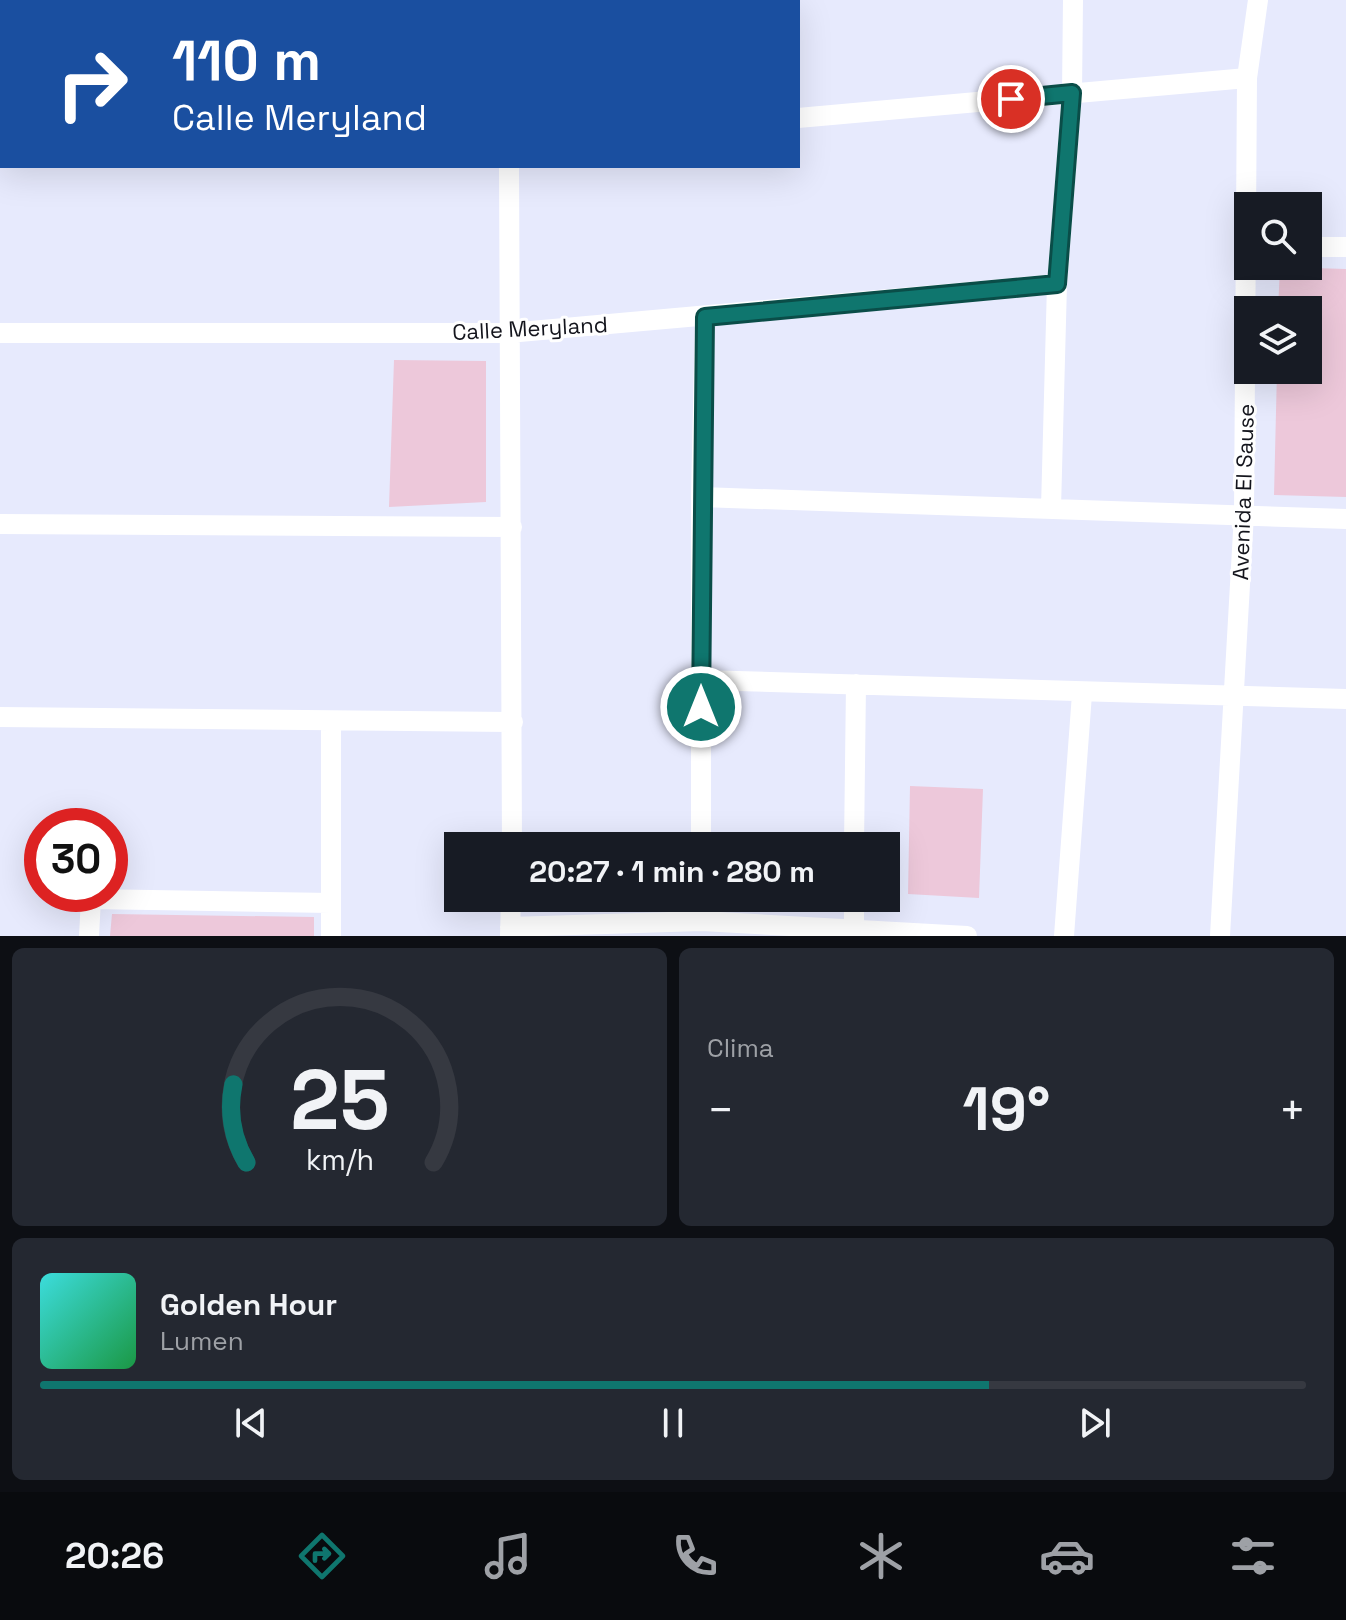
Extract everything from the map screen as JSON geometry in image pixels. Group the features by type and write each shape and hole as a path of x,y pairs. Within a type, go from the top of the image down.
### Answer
{"street":[{"path":"1051,508 1057,284 1072,93 1073,0"},
{"name":"Avenida El Sause","path":"1248,192 1247,78 1258,0"},
{"path":"800,118 1247,78"},
{"path":"509,168 512,832"},
{"path":"1322,247 1346,247"},
{"name":"Avenida El Sause","path":"1220,936 1244,514 1248,280"},
{"name":"Calle Meryland","path":"0,333 508,333 1057,284"},
{"path":"701,832 701,497 705,317"},
{"path":"701,497 1346,519"},
{"path":"0,524 512,527"},
{"path":"701,680 1082,694 1346,699"},
{"path":"854,832 856,684"},
{"path":"1064,936 1082,694"},
{"path":"0,717 331,723 513,722"},
{"path":"331,723 331,936"},
{"path":"89,936 91,899 331,903"},
{"path":"702,912 702,921"},
{"path":"854,912 854,929"},
{"path":"510,931 702,921 967,936"}],"shaded area":[{"path":"1322,268 1346,269 1346,497 1274,495 1277,384 1322,384 1322,296 1279,296 1279,280 1322,280"},
{"path":"394,360 486,361 486,502 389,507"},
{"path":"910,786 983,789 979,898 908,894"},
{"path":"112,914 314,917 314,936 110,936"}],"route":[{"path":"701,707 705,317 1057,284 1072,93 1011,99"}]}
